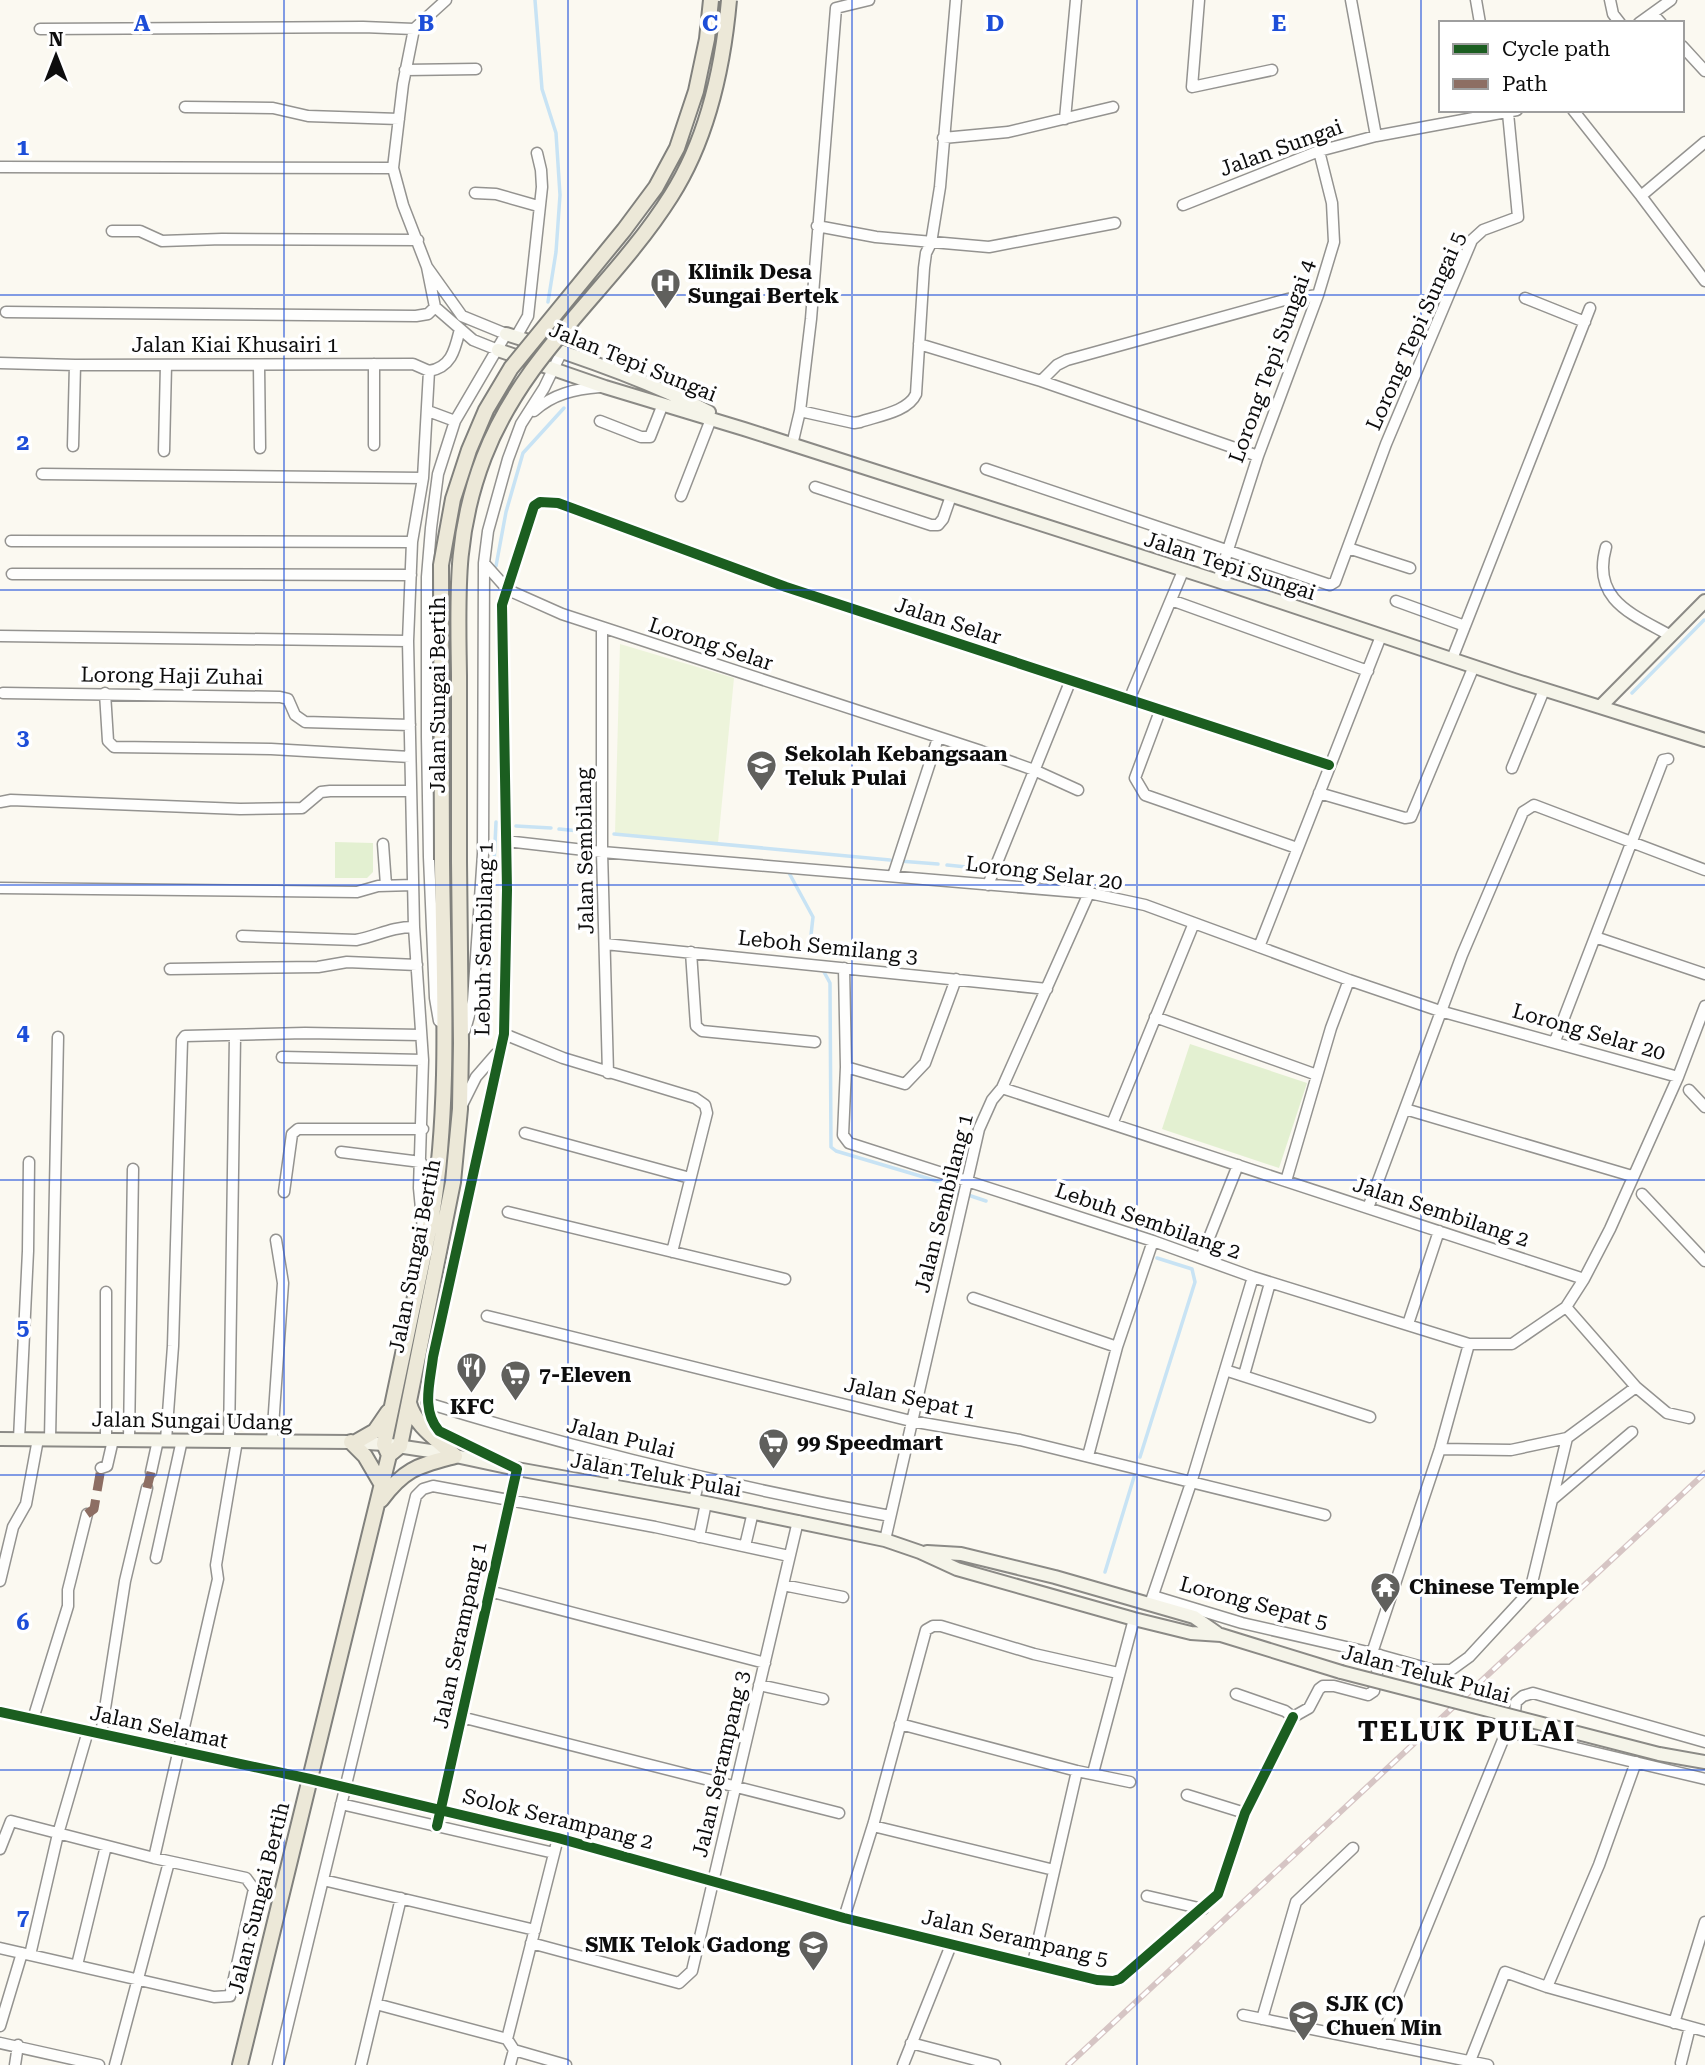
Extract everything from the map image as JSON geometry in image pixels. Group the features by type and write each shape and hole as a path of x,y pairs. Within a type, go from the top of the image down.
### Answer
{"main road":[{"name":"Jalan Sungai Bertih","path":"391,1448 394,1399 438,1179 443,1042 441,565 453,499 486,410 511,368 624,230 656,187 677,148 696,91 707,39 711,0"},
{"name":"Jalan Sungai Bertih","path":"240,2065 391,1448 409,1402 453,1182 460,1109 461,1043 458,567 468,503 485,455 528,375 558,334 640,239 672,195 695,149 715,91 725,41 729,0"},
{"name":"Jalan Tepi Sungai","path":"511,336 562,351 657,388 744,429"},
{"name":"Jalan Tepi Sungai","path":"498,350 1705,740"},
{"path":"1600,707 1704,605"},
{"path":"382,1485 365,1456 352,1442 375,1431 394,1399"},
{"path":"376,1507 397,1480 409,1471 455,1456 420,1424 409,1402"},
{"name":"Jalan Sungai Udang","path":"0,1439 352,1442 391,1448"},
{"name":"Jalan Teluk Pulai","path":"391,1448 455,1456 753,1512 885,1540 957,1569 1097,1609 1191,1633 1221,1635 1341,1672 1659,1754 1705,1762"},
{"name":"Jalan Teluk Pulai","path":"919,1552 961,1554 1152,1601 1194,1617 1221,1635"},
{"path":"1019,1568 1015,1574 1026,1583 1097,1609"}],"street":[{"path":"446,0 414,29 405,70 393,168 403,205 427,267 435,307 473,340 498,350"},
{"path":"792,445 800,411 811,319 836,8 869,0"},
{"path":"800,411 854,423 913,402 916,394 924,268 940,187 956,0"},
{"path":"1065,119 1076,0"},
{"path":"1199,0 1192,87 1272,70"},
{"path":"1351,0 1376,136"},
{"path":"1476,0 1480,21"},
{"path":"1610,0 1613,14 1618,21"},
{"path":"1642,21 1671,0"},
{"path":"1653,14 1659,21"},
{"path":"40,29 414,29"},
{"path":"1684,48 1705,71"},
{"path":"405,70 476,69"},
{"path":"185,107 273,108 308,116 399,119"},
{"path":"943,138 1008,132 1113,107"},
{"name":"Lorong Tepi Sungai 5","path":"1335,582 1386,444 1472,240 1483,230 1518,218 1513,112"},
{"path":"1575,112 1705,281"},
{"name":"Jalan Sungai","path":"1182,205 1320,151 1376,136 1497,113"},
{"path":"1641,195 1705,142"},
{"name":"Lorong Tepi Sungai 4","path":"1217,581 1258,456 1318,295 1334,242 1332,203 1320,151"},
{"path":"443,1042 435,998 429,857 428,577 438,474 455,421 498,350 528,316 542,187 537,153"},
{"path":"0,167 393,168"},
{"path":"475,193 496,194 538,206"},
{"path":"817,226 876,237 989,247 1115,222"},
{"path":"112,230 140,231 162,241 418,240"},
{"path":"427,267 461,316 511,336"},
{"path":"1041,381 1067,360 1288,299 1318,295"},
{"path":"1525,298 1585,322"},
{"path":"6,312 416,316 428,314 435,307"},
{"path":"1452,659 1591,308"},
{"path":"426,1248 420,1211 423,1060 414,927 408,641 412,542 423,478 429,371 440,369 452,356 460,329"},
{"path":"919,344 1041,381 1258,456"},
{"path":"461,1043 473,1001 483,854 484,563 498,491 521,424 562,351"},
{"name":"Jalan Kiai Khusairi 1","path":"0,363 413,365 429,371"},
{"path":"73,446 75,365"},
{"path":"164,451 166,365"},
{"path":"259,365 260,448"},
{"path":"374,365 374,445"},
{"path":"521,424 542,403 557,395 580,388 606,387"},
{"name":"Jalan Tepi Sungai","path":"600,421 641,437 650,437 663,404"},
{"path":"428,411 455,421"},
{"path":"681,496 711,419"},
{"name":"Jalan Tepi Sungai","path":"986,469 1228,549 1327,585 1335,582"},
{"path":"42,474 423,478"},
{"path":"815,487 931,525 937,525 943,519 951,496"},
{"name":"Lebuh Sembilang 1","path":"427,1404 435,1344 504,1034 507,890 502,605 534,506 540,502 558,503"},
{"name":"Jalan Selar","path":"558,503 786,587 1329,765"},
{"path":"11,541 412,542"},
{"path":"1606,547 1602,572 1604,582 1614,598 1628,612 1671,636"},
{"path":"1348,548 1410,568"},
{"name":"Lorong Selar","path":"484,563 508,590 562,614 1034,770 1078,790"},
{"path":"1129,700 1183,571"},
{"path":"12,574 411,575"},
{"path":"1171,600 1368,671"},
{"path":"1396,601 1465,626"},
{"name":"Jalan Sembilang","path":"603,628 602,852 608,1073"},
{"path":"0,636 408,641"},
{"path":"1259,947 1381,636"},
{"path":"1319,793 1405,818 1411,817 1474,666"},
{"path":"988,885 1070,682"},
{"path":"1512,768 1544,690"},
{"name":"Lorong Haji Zuhai","path":"3,693 280,697 288,699 295,715 304,722 410,725"},
{"path":"105,693 108,741 114,747 271,748 410,757"},
{"path":"1160,711 1135,778 1144,795 1297,848"},
{"path":"893,876 938,738"},
{"path":"1555,1041 1663,760 1668,760"},
{"path":"0,802 11,800 240,809 302,808 321,792 410,791"},
{"path":"1368,1208 1440,1011 1523,812 1534,805 1705,870"},
{"name":"Lorong Selar 20","path":"506,841 602,852 1089,892 1144,905 1440,1011 1678,1077"},
{"path":"383,844 386,886"},
{"path":"0,888 357,892 386,886 413,885"},
{"name":"Jalan Sembilang 1","path":"885,1540 979,1129 992,1100 1002,1088 1089,892"},
{"path":"1112,1124 1194,923"},
{"path":"242,936 356,940 368,938 387,929 414,927"},
{"path":"1595,937 1705,974"},
{"name":"Leboh Semilang 3","path":"606,944 1047,989"},
{"path":"691,952 695,1026 702,1031 815,1042"},
{"path":"170,969 318,967 347,962 418,965"},
{"name":"Lebuh Sembilang 2","path":"844,968 845,1140 1153,1241 1270,1283 1469,1344 1512,1344 1566,1307 1584,1279"},
{"path":"846,1066 905,1084 914,1078 925,1063 956,979"},
{"path":"1286,1181 1331,1028 1349,980"},
{"path":"1584,1279 1610,1229 1678,1077 1705,1006"},
{"path":"1155,1017 1317,1075"},
{"path":"504,1034 541,1051 695,1098 705,1105 707,1113 672,1252"},
{"path":"151,1472 162,1440 173,1346 182,1040 186,1035 422,1035"},
{"path":"154,1858 218,1579 216,1565 233,1441 235,1036"},
{"path":"0,1581 13,1527 26,1504 44,1439 58,1037"},
{"path":"460,1109 476,1077 499,1051"},
{"path":"282,1058 423,1060"},
{"name":"Jalan Sembilang 2","path":"1002,1088 1584,1279"},
{"path":"1689,1090 1705,1107"},
{"path":"1405,1109 1632,1176"},
{"path":"284,1192 292,1134 298,1129 423,1129"},
{"path":"525,1133 690,1178"},
{"path":"341,1152 421,1162"},
{"path":"19,1439 28,1251 29,1162"},
{"path":"1201,1258 1238,1166"},
{"path":"129,1440 133,1169"},
{"path":"1642,1194 1705,1261"},
{"path":"508,1212 785,1279"},
{"path":"1408,1324 1439,1231"},
{"path":"272,1441 283,1283 276,1240"},
{"path":"1088,1456 1117,1347 1153,1241"},
{"path":"1152,1601 1191,1483 1253,1277"},
{"path":"1244,1375 1270,1283"},
{"path":"101,1468 107,1466 109,1440 106,1292"},
{"path":"972,1298 1117,1347"},
{"path":"1566,1307 1636,1387 1667,1413 1689,1418"},
{"name":"Jalan Sepat 1","path":"487,1316 911,1421 1020,1440 1325,1515"},
{"path":"1376,1654 1440,1449 1469,1344"},
{"path":"1225,1370 1370,1417"},
{"path":"1440,1449 1511,1450 1567,1438 1636,1387"},
{"path":"427,1404 431,1422 439,1431 517,1469"},
{"name":"Jalan Pulai","path":"427,1404 618,1458 891,1516"},
{"path":"1552,1499 1632,1432"},
{"name":"Lorong Sepat 5","path":"1152,1601 1433,1670 1451,1670 1469,1657 1530,1591 1567,1438"},
{"path":"156,1558 182,1440"},
{"path":"612,1486 618,1458"},
{"name":"Jalan Serampang 1","path":"437,1826 517,1469"},
{"path":"699,1537 700,1477"},
{"path":"278,2065 416,1496 423,1489 433,1486 789,1556"},
{"path":"101,1734 125,1581 147,1488"},
{"path":"745,1546 753,1512"},
{"path":"33,1719 68,1606 68,1590 87,1514"},
{"name":"Jalan Serampang 3","path":"531,1943 679,1983 692,1971 798,1521"},
{"path":"783,1585 843,1597"},
{"path":"489,1591 765,1663"},
{"path":"1093,1773 1134,1619"},
{"path":"844,1918 873,1826 926,1630 941,1626 1034,1654 1118,1673"},
{"name":"Jalan Serampang 5","path":"713,1881 951,1945 1097,1980 1120,1979 1218,1894 1245,1813 1293,1717 1309,1708 1319,1689 1324,1686 1368,1695 1374,1691 1376,1654"},
{"path":"759,1685 823,1699"},
{"path":"1513,1732 1516,1702 1533,1693 1705,1742"},
{"path":"1236,1694 1285,1711 1293,1717"},
{"name":"Jalan Selamat","path":"0,1712 310,1779"},
{"path":"461,1717 839,1813"},
{"path":"900,1724 1077,1771 1130,1782"},
{"path":"0,2026 26,1954 88,1731"},
{"path":"1379,2043 1505,1735 1513,1732 1705,1779"},
{"path":"1548,1987 1600,1865 1636,1762"},
{"path":"1033,1963 1077,1771"},
{"name":"Solok Serampang 2","path":"310,1779 558,1838 713,1881"},
{"path":"1187,1795 1245,1813"},
{"path":"341,1804 554,1853"},
{"path":"0,1849 10,1821 169,1862 246,1878 254,1889 230,1996 222,1998 0,1948"},
{"path":"873,1826 1054,1870"},
{"path":"507,2039 558,1838"},
{"path":"77,1965 106,1846"},
{"path":"1262,2018 1296,1902 1353,1848"},
{"path":"115,2065 169,1862"},
{"path":"323,1880 535,1930"},
{"path":"1146,1896 1203,1909"},
{"path":"361,2065 401,1898"},
{"path":"1674,2023 1704,1925"},
{"path":"903,2065 951,1945"},
{"path":"1465,2062 1505,1972 1548,1987 1705,2031"},
{"path":"376,2004 507,2039 514,2050 566,2065"},
{"path":"1243,2015 1488,2065"},
{"path":"1681,2063 1690,2027"},
{"path":"0,2043 18,2045 80,2063 99,2065"},
{"path":"911,2043 995,2065"},
{"path":"15,2065 18,2045"},
{"path":"510,2065 514,2050"}],"green space":[{"path":"620,644 734,678 718,843 615,834"},
{"path":"335,842 373,843 373,872 367,878 335,878"},
{"path":"1190,1044 1307,1083 1279,1168 1162,1129"}],"waterway":[{"path":"535,0 542,89 556,133 560,195 556,252 548,302"},
{"path":"496,566 506,512 523,453 564,408"},
{"path":"1632,693 1704,620"},
{"path":"490,1021 490,949 496,822"},
{"path":"516,826 551,828"},
{"path":"559,829 599,833"},
{"path":"614,834 890,860"},
{"path":"899,861 938,864"},
{"path":"947,865 986,869"},
{"path":"999,870 1039,873"},
{"path":"788,871 813,917 809,953"},
{"path":"823,970 830,983 831,1147 836,1151 937,1181 958,1193"},
{"path":"968,1195 986,1201"},
{"path":"1140,1457 1195,1282 1192,1269 1157,1258"},
{"path":"1105,1572 1134,1477"}],"railway":[{"path":"1068,2065 1705,1473"}],"marked path":[{"path":"87,1514 94,1509 101,1468"},
{"path":"147,1488 151,1472"}],"cycle path":[{"path":"437,1826 517,1469 439,1431 430,1414 428,1396 433,1357 504,1034 507,890 502,605 534,506 540,502 558,503 786,587 1329,765"},
{"path":"0,1712 310,1779 558,1838 844,1918 1097,1980 1113,1981 1120,1979 1218,1894 1245,1813 1293,1717"}],"place":[{"name":"Klinik Desa Sungai Bertek","path":"665,311"},
{"name":"Sekolah Kebangsaan Teluk Pulai","path":"762,793"},
{"name":"KFC","path":"472,1394"},
{"name":"7-Eleven","path":"516,1402"},
{"name":"99 Speedmart","path":"774,1470"},
{"name":"Chinese Temple","path":"1386,1614"},
{"name":"SMK Telok Gadong","path":"813,1972"},
{"name":"SJK (C) Chuen Min","path":"1303,2043"}],"district":[{"name":"TELUK PULAI","path":"1467,1731"}]}
